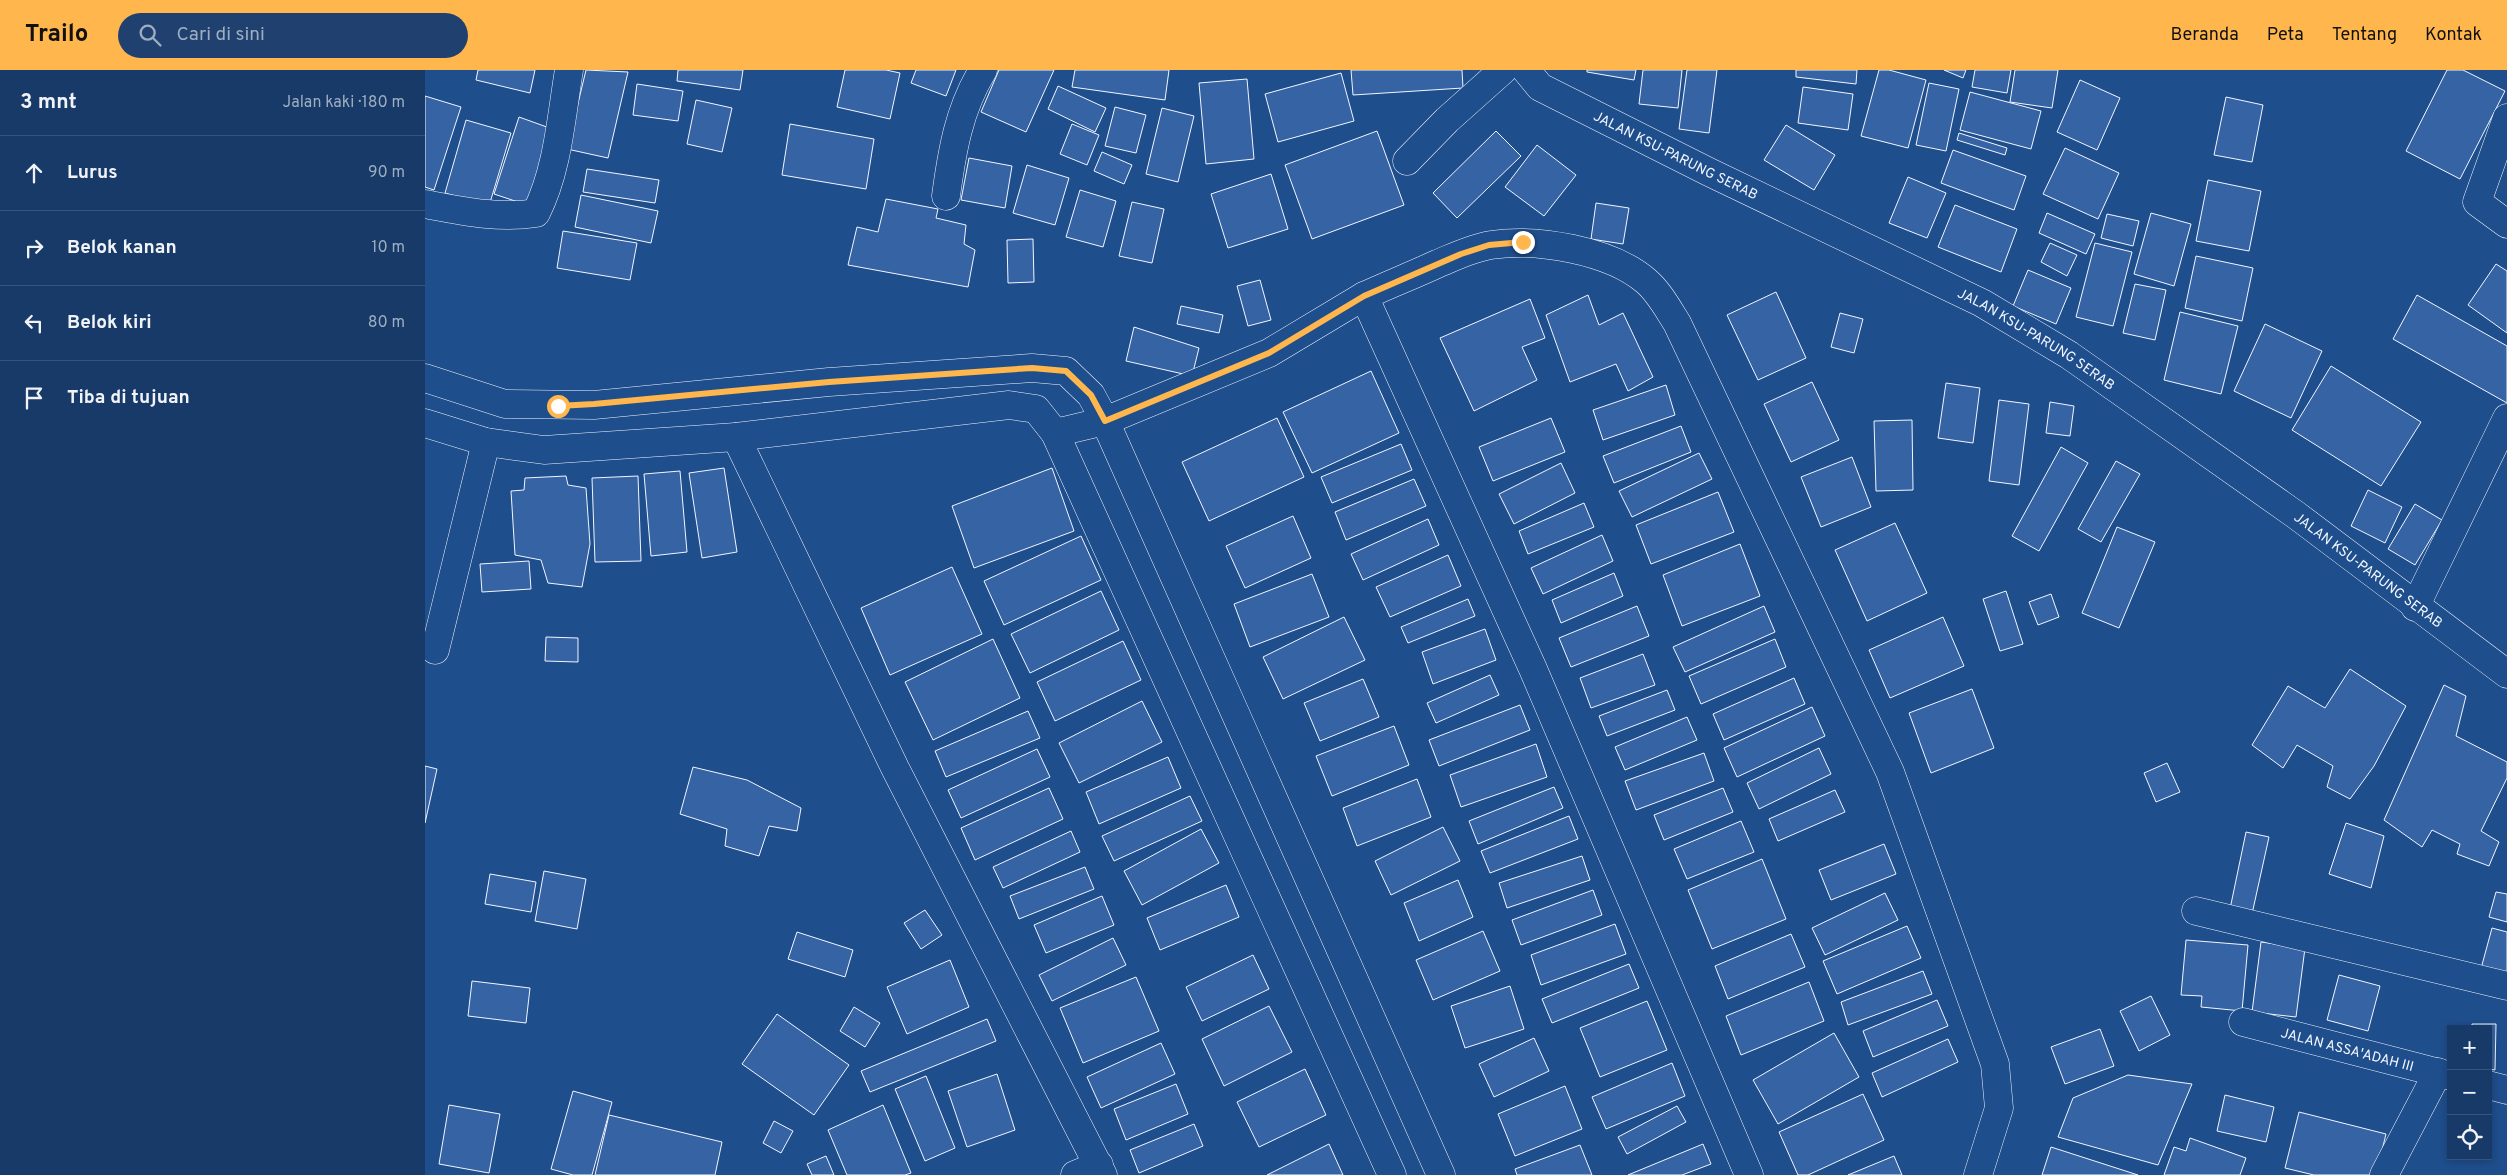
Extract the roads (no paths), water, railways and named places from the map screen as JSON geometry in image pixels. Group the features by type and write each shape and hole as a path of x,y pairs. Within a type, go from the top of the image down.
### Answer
{"street":[{"path":"425,204 514,216 537,213 545,194 554,160 569,70"},
{"path":"946,196 955,136 975,84 983,70"},
{"path":"1407,161 1447,120 1503,70"},
{"name":"JALAN KSU-PARUNG SERAB","path":"1527,70 1540,87 1982,303 2069,355 2297,515 2415,607 2507,674"},
{"path":"2507,118 2477,202 2507,224"},
{"path":"1055,433 1105,421 1269,353 1364,296 1461,254 1489,245 1523,242 1567,248 1610,260 1647,281 1664,302 1677,323 1897,790 1995,1064 1999,1108 1978,1175"},
{"path":"1364,296 1533,669 1749,1175"},
{"path":"1009,405 1032,368"},
{"path":"425,378 505,404 558,406 829,382 1032,368 1066,371 1091,395 1105,421 1441,1175"},
{"path":"425,423 486,442 544,450 736,437 1009,405 1036,409 1055,433 1392,1175"},
{"path":"2415,607 2507,418"},
{"path":"736,437 895,768 1093,1172"},
{"path":"435,650 486,442"},
{"path":"2195,911 2507,986"},
{"name":"JALAN ASSA'ADAH III","path":"2243,1022 2445,1074"},
{"path":"2384,1175 2445,1074"},
{"path":"2492,1086 2507,1090"}]}
